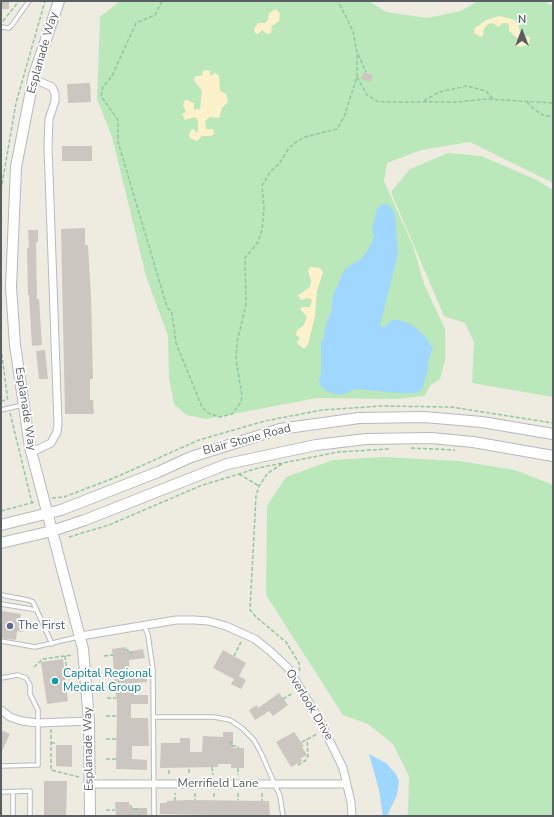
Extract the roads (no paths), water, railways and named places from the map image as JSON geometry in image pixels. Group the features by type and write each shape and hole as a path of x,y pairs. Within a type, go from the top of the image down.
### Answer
{"street":[{"name":"Esplanade Way","path":"59,1 34,78 16,167 12,233 11,287 15,344 32,452 81,636 87,675 90,816"},
{"path":"32,452 51,443 57,432 58,424 48,146 49,119 55,101 55,94 52,87 34,78"},
{"name":"Blair Stone Road","path":"1,525 48,514 158,472 191,457 280,429 359,418 424,417 482,422 553,434"},
{"name":"Blair Stone Road","path":"1,543 52,531 85,520 226,464 316,445 366,439 431,438 473,442 553,456"},
{"name":"Overlook Drive","path":"81,636 176,620 208,621 239,631 255,639 288,668 334,747 343,768 351,802 352,816"},
{"path":"1,710 10,717 22,721 38,723 89,721"},
{"name":"Merrifield Lane","path":"90,784 346,784"}],"lane":[{"path":"1,27 9,28 29,1"},
{"path":"1,410 25,405"},
{"path":"1,595 33,602 52,644"},
{"path":"1,604 37,610"},
{"path":"144,625 148,635 153,670 154,816"},
{"path":"1,641 35,647 81,636"},
{"path":"1,678 18,675 26,678 30,685 30,694 38,710 38,765 1,766"},
{"path":"154,717 207,716 230,720 242,728 254,740 280,796 284,816"},
{"path":"1,792 30,791 30,816"},
{"path":"13,792 13,816"}],"water":[{"path":"382,204 389,205 395,213 398,254 380,326 384,327 392,320 399,320 411,324 424,335 433,348 428,362 428,370 422,389 417,393 398,393 356,389 340,395 328,392 321,387 319,380 321,375 321,342 324,338 325,326 331,312 333,295 345,269 362,258 369,248 374,237 372,228 377,209"},
{"path":"369,754 386,763 396,774 399,781 397,795 387,816 383,816 379,790"}],"place":[{"name":"The First","path":"10,626"},
{"name":"Capital Regional Medical Group","path":"55,681"}]}
